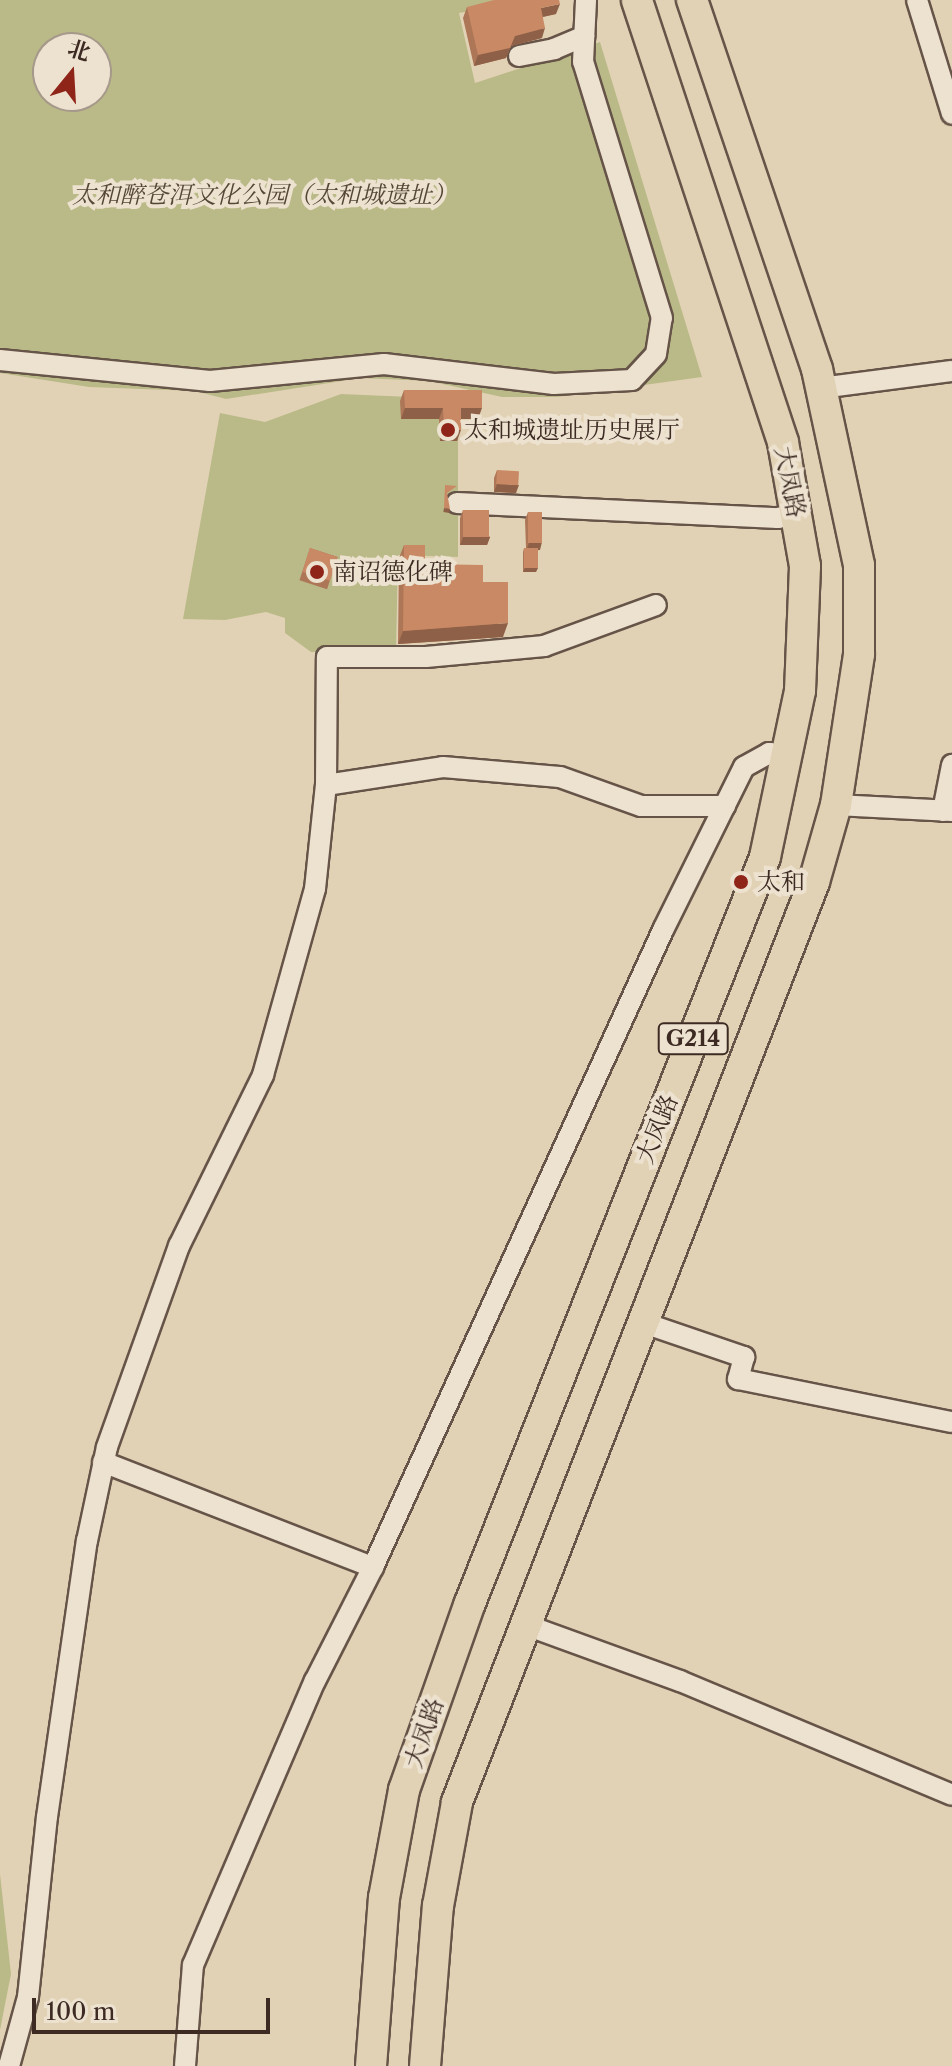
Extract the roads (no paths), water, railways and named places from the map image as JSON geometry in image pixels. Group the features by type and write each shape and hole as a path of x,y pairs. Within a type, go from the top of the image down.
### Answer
{"highway":[{"name":"大凤路","path":"371,2066 384,1898 404,1790 470,1603 765,857 790,756 804,647 805,566 796,514 762,370 637,0"},
{"name":"G214","path":"425,2066 438,1906 457,1802 814,882 836,805 859,654 859,565 821,388 692,0"}],"street":[{"path":"0,360 210,381 384,364 554,384 619,385 632,380 656,354 662,318 582,42 586,0"},
{"path":"917,0 952,114"},
{"path":"519,56 582,42"},
{"path":"821,388 952,371"},
{"path":"457,503 778,518 796,514"},
{"path":"9,2066 28,1997 51,1787 101,1449 179,1246 263,1075 315,889 326,785 327,657 426,657 544,646 656,605"},
{"path":"185,2066 193,1965 315,1681 373,1567 663,930 744,767 769,753 790,756"},
{"path":"836,805 948,811 952,765"},
{"path":"326,785 443,767 560,777 641,806 725,806"},
{"path":"644,1323 744,1357 738,1379 952,1422"},
{"path":"101,1449 373,1567"},
{"path":"526,1625 680,1681 952,1795"}],"place":[{"name":"太和城遗址历史展厅","path":"448,430"},
{"name":"南诏德化碑","path":"317,572"},
{"name":"太和","path":"741,882"}],"park label":[{"name":"太和醉苍洱文化公园（太和城遗址）","path":"264,195"}]}
